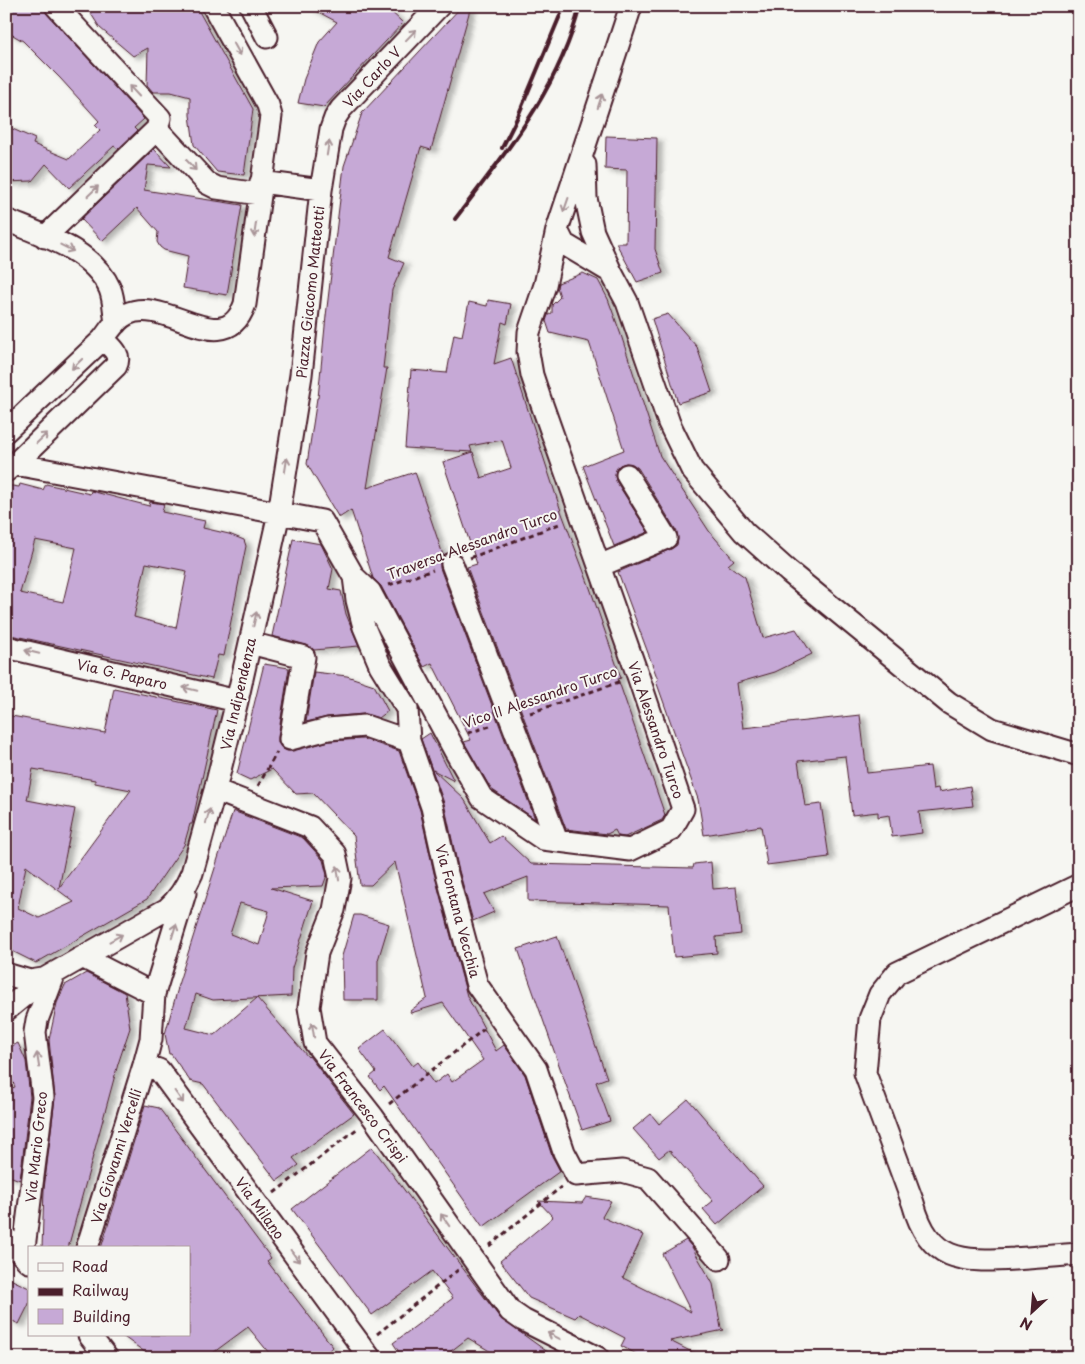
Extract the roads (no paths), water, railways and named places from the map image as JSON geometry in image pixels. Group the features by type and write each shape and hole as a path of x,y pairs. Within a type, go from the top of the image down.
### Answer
{"street":[{"path":"45,237 158,129 160,118 56,6"},
{"path":"72,6 82,35"},
{"path":"6,431 125,315 145,310 158,312 198,326 218,328 232,324 238,319 245,304 270,116 268,105 213,6"},
{"path":"251,6 267,37"},
{"name":"Via Carlo V","path":"321,190 331,129 335,118 341,109 439,6"},
{"name":"Via Alessandro Turco","path":"11,468 322,521 354,577 370,592 482,798 543,840 630,850 671,830 683,809 538,391 528,352 530,332 545,285 558,230 631,6"},
{"name":"Piazza Giacomo Matteotti","path":"158,129 207,183 217,188 321,190 302,367 279,513"},
{"path":"585,148 586,198 593,232 627,302 669,423 692,470 744,532 789,572 949,703 992,729 1079,754"},
{"path":"6,220 72,250 96,268 110,289 113,300 109,331 119,358 116,366 11,468"},
{"path":"593,232 573,226 558,230 564,244 611,272"},
{"path":"545,285 567,264 585,258"},
{"path":"599,566 666,538 627,475"},
{"name":"Via Indipendenza","path":"144,1065 151,1040 154,994 192,873 215,790 279,513"},
{"path":"452,564 557,841"},
{"name":"Via Fontana Vecchia","path":"354,577 357,600 367,634 380,665 407,708 409,741 432,807 446,870 477,985 536,1068 564,1152 576,1175 622,1171 648,1178 719,1259"},
{"path":"250,643 304,657 290,739 328,729 365,726 409,741"},
{"name":"Via G. Paparo","path":"6,646 237,700"},
{"name":"Via Francesco Crispi","path":"215,790 310,827 335,854 340,878 334,910 316,954 309,1007 315,1043 373,1117 510,1311 523,1320 598,1358"},
{"name":"Via Indipendenza","path":"6,1010 49,976 167,909 177,901 192,873"},
{"path":"1079,885 897,972 880,994 870,1019 865,1072 913,1203 918,1222 929,1240 944,1252 963,1260 983,1261 1079,1254"},
{"path":"82,957 154,994"},
{"path":"6,974 30,981 49,976"},
{"name":"Via Mario Greco","path":"26,1259 43,1097 35,1032 49,976"},
{"name":"Via Milano","path":"144,1065 159,1070 370,1358"},
{"name":"Via Giovanni Vercelli","path":"88,1246 144,1065"},
{"path":"6,1238 26,1259"},
{"path":"91,1336 107,1358"}],"railway":[{"path":"502,148 518,116 564,6"},
{"path":"455,219 529,119 558,66 580,6"}]}
